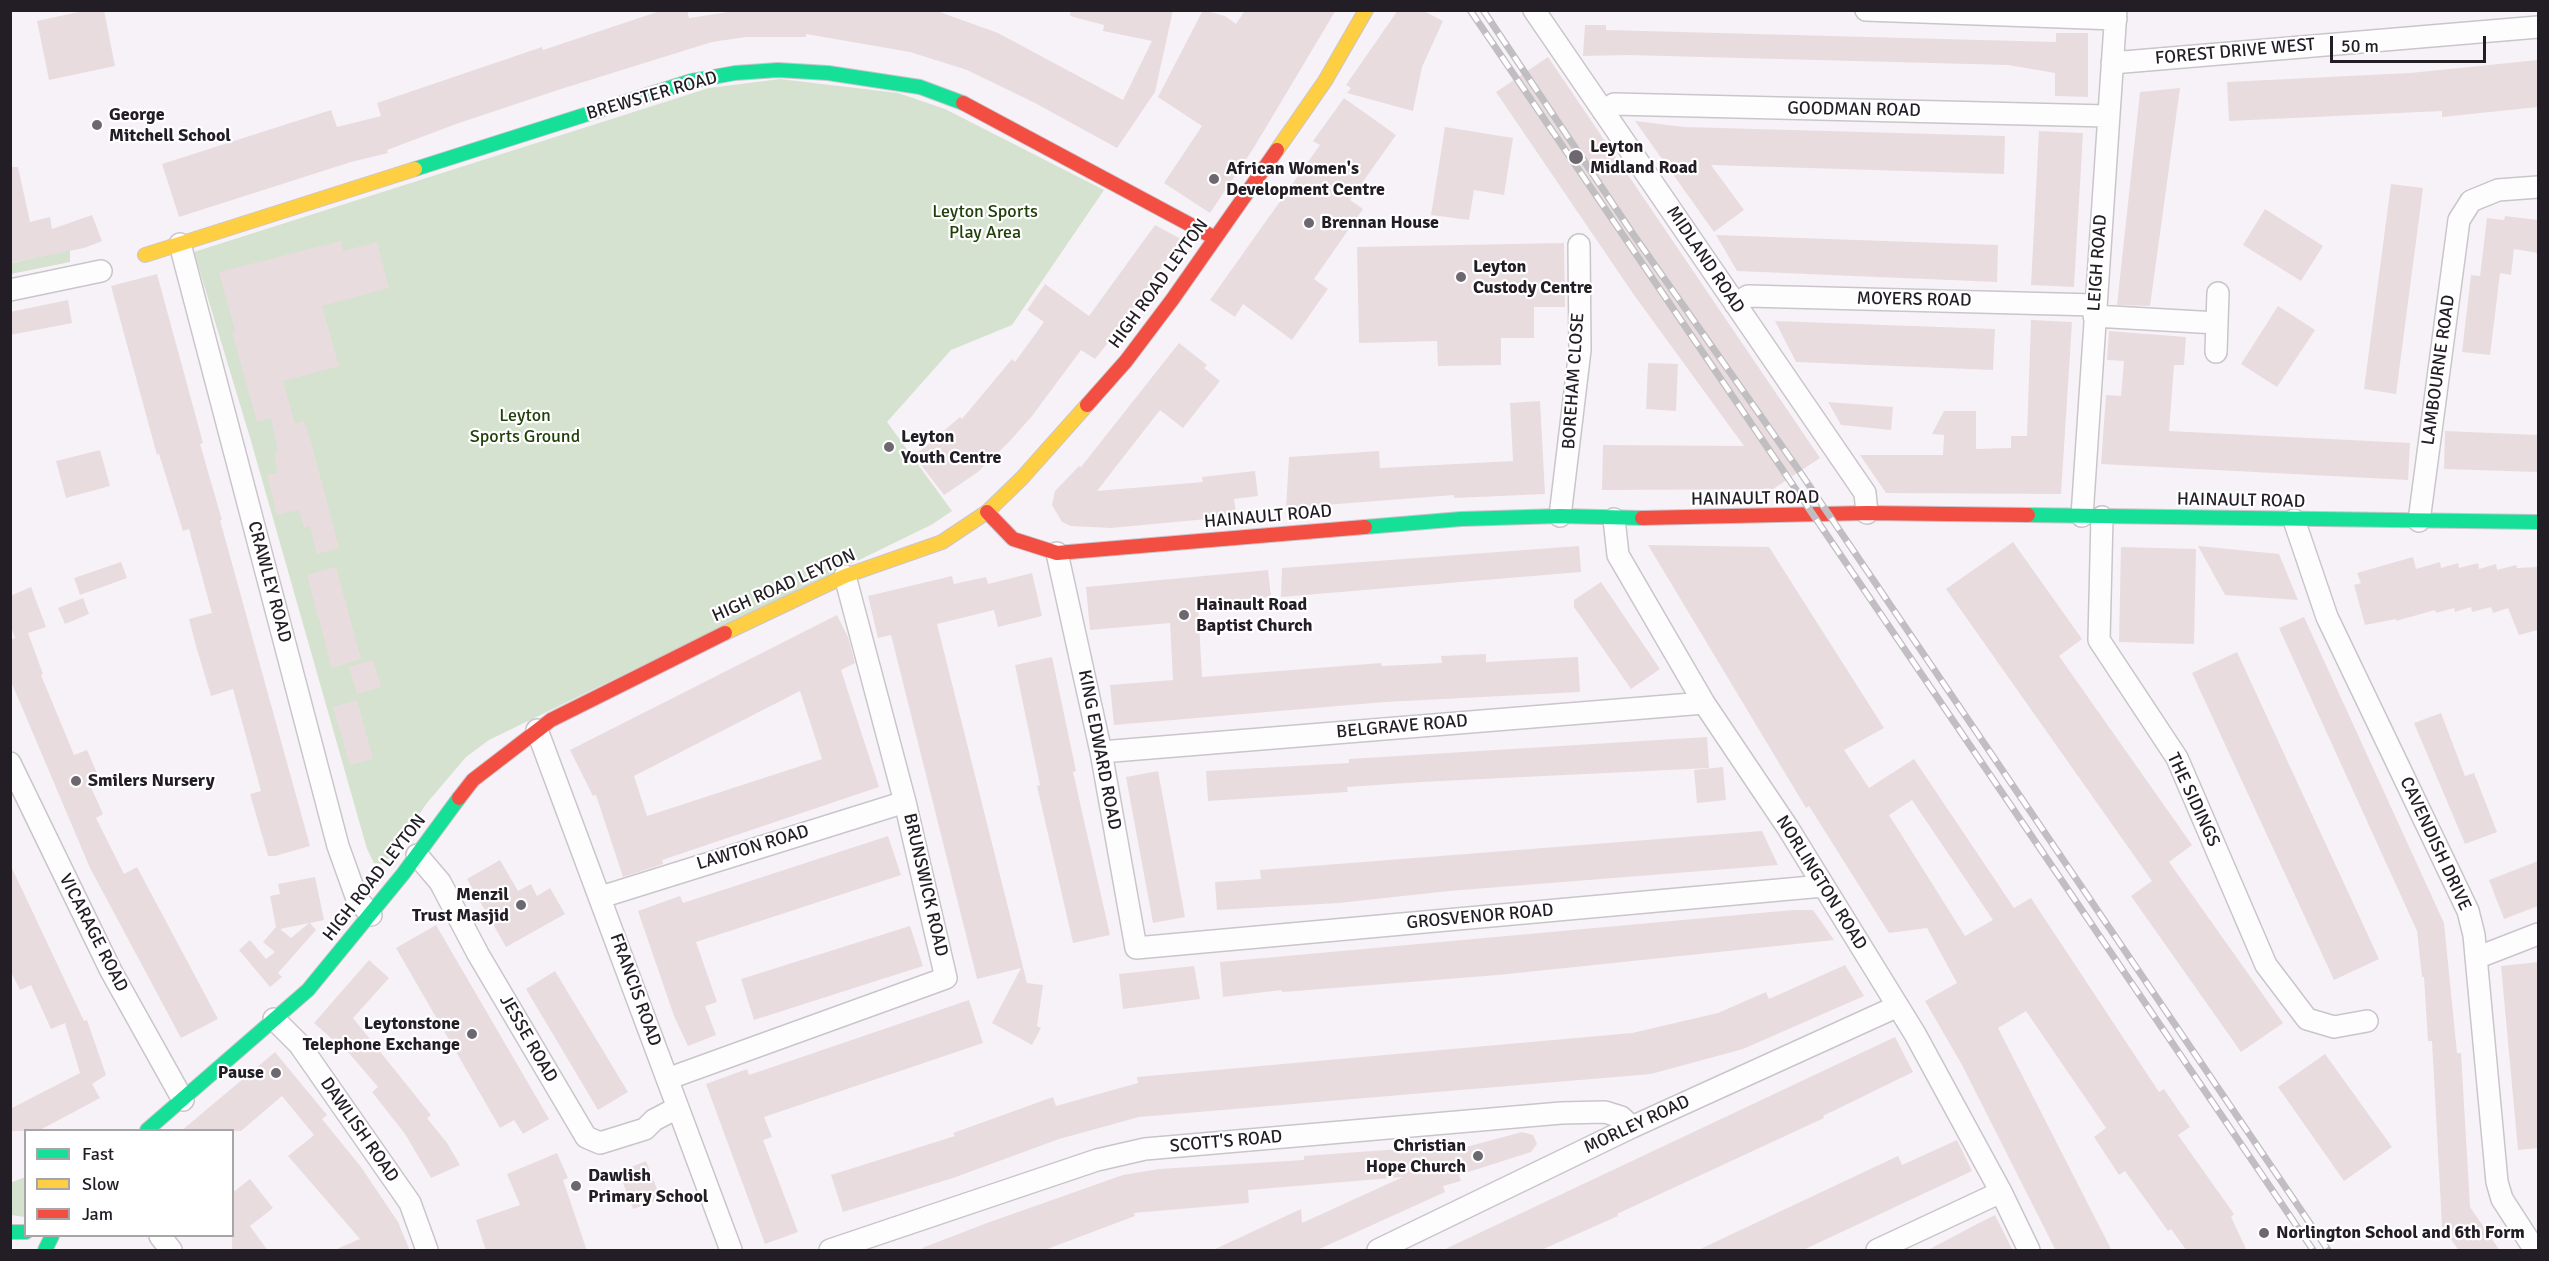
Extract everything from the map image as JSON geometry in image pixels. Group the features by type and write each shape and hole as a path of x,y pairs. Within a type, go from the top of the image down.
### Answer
{"street":[{"name":"HIGH ROAD LEYTON","path":"149,1129 308,990 371,915 473,780 537,730 551,720 678,655 845,576 942,542 987,512 1022,478 1126,361 1325,81 1366,10"},
{"name":"MIDLAND ROAD","path":"1534,10 1865,493 1867,513"},
{"path":"1866,10 2116,15"},
{"name":"LEIGH ROAD","path":"2092,516 2094,310 2116,15"},
{"name":"FOREST DRIVE WEST","path":"2112,63 2538,27"},
{"name":"BREWSTER ROAD","path":"145,255 691,81 735,73 778,70 828,73 909,85 954,98 1215,238"},
{"name":"GOODMAN ROAD","path":"1603,111 1614,104 2107,116"},
{"name":"LAMBOURNE ROAD","path":"2420,521 2459,220 2471,201 2498,190 2538,187"},
{"name":"CRAWLEY ROAD","path":"180,244 338,846 357,899 371,915"},
{"name":"BOREHAM CLOSE","path":"1560,516 1580,350 1579,245"},
{"path":"10,290 101,271"},
{"path":"2216,352 2218,293"},
{"name":"MOYERS ROAD","path":"1735,303 1748,296 2094,310 2217,324"},
{"name":"HAINAULT ROAD","path":"987,512 1013,539 1058,553 1461,519 1560,516 1614,519 1867,513 2538,522"},
{"name":"THE SIDINGS","path":"2092,516 2099,640 2176,758 2266,965 2307,1019 2334,1027 2367,1021"},
{"name":"NORLINGTON ROAD","path":"1614,519 1618,555 1704,703 1898,1006 2001,1192 2029,1251"},
{"name":"CAVENDISH DRIVE","path":"2294,520 2327,617 2468,911 2474,935 2497,1182 2502,1199 2535,1251"},
{"name":"KING EDWARD ROAD","path":"1058,553 1101,752 1136,948"},
{"name":"BRUNSWICK ROAD","path":"667,1079 946,978 905,802 845,576"},
{"name":"BELGRAVE ROAD","path":"1101,752 1704,703"},
{"name":"FRANCIS ROAD","path":"537,730 731,1251"},
{"name":"VICARAGE ROAD","path":"10,763 111,971 183,1100"},
{"name":"LAWTON ROAD","path":"601,897 905,802"},
{"name":"JESSE ROAD","path":"417,855 440,882 478,954 586,1137 600,1143 645,1129 654,1120 677,1108"},
{"name":"GROSVENOR ROAD","path":"1136,948 1823,886"},
{"path":"2476,958 2538,934"},
{"name":"MORLEY ROAD","path":"1378,1251 1632,1127 1898,1006"},
{"name":"DAWLISH ROAD","path":"274,1019 300,1044 411,1203 427,1251"},
{"name":"SCOTT'S ROAD","path":"830,1251 1097,1160 1145,1149 1561,1113 1605,1112 1621,1117 1632,1127"},
{"path":"1877,1251 2001,1192"},
{"path":"45,1251 52,1237"},
{"path":"161,1237 171,1251"}],"green space":[{"name":"Leyton Sports Ground","path":"780,79 898,93 945,109 1104,190 1012,325 951,350 887,422 952,511 931,525 489,740 466,757 427,803 385,864 374,863 367,849 251,441 194,252 709,88"},
{"path":"70,250 70,262 11,274 11,263"},
{"path":"24,1177 24,1217 11,1215 10,1183"}],"building":[{"path":"88,10 104,10 115,66 49,80 37,21"},
{"path":"663,10 687,10 689,18 742,10 934,10 998,33 1123,100 1152,41 1103,31 1104,25 1070,16 1071,10 1173,10 1155,92 1117,148 1035,103 967,70 910,52 806,34 806,37 746,37 712,42 561,89 456,124 387,150 388,153 351,162 179,217 162,164 331,110 337,127 381,116 377,103 542,47 543,50"},
{"path":"1203,10 1225,16 1236,24 1245,10 1336,10 1253,149 1210,213 1164,183 1202,126 1158,97"},
{"path":"1398,10 1422,10 1443,21 1422,67 1413,111 1347,93 1351,88 1346,85"},
{"path":"1585,25 1606,25 1606,30 2056,42 2056,33 2088,33 2088,97 2055,96 2055,73 2008,65 1627,55 1583,56"},
{"path":"1548,57 1820,458 1773,489 1602,490 1603,445 1744,446 1634,295 1496,92"},
{"path":"2538,60 2538,107 2442,117 2442,111 2229,121 2227,82 2410,73"},
{"path":"2180,88 2150,306 2117,305 2140,92"},
{"name":"Brennan House","path":"1344,98 1396,135 1350,200 1363,209 1314,279 1328,289 1292,340 1243,304 1235,317 1210,300 1320,145 1313,141"},
{"path":"1635,121 1684,127 2005,136 2004,174 1711,165 1744,210 1714,232"},
{"path":"1445,127 1513,138 1504,195 1474,190 1469,220 1431,215"},
{"path":"2039,131 2083,133 2074,287 2031,285"},
{"path":"10,167 18,167 30,222 50,217 52,229 92,215 102,241 84,248 10,263"},
{"path":"2391,184 2423,188 2396,394 2364,389"},
{"path":"2265,209 2323,246 2301,281 2243,245"},
{"path":"2505,216 2538,220 2538,253 2514,249 2511,275 2500,273 2490,355 2462,352 2471,275 2480,276 2487,218 2504,220"},
{"path":"1155,225 1181,239 1115,334 1095,359 1081,350 1032,416 1009,442 978,472 944,495 914,456 960,417 962,419 1012,359 1015,362 1044,322 1027,310 1045,284 1089,316"},
{"path":"1716,235 1998,245 1997,282 1737,271"},
{"path":"341,241 343,251 377,242 389,288 322,306 339,366 283,381 295,424 304,421 339,548 317,554 310,526 304,528 299,510 277,515 267,475 278,473 274,453 278,452 271,418 257,422 232,332 235,331 219,272"},
{"name":"Leyton Custody Centre","path":"1564,243 1565,307 1534,307 1534,338 1501,338 1501,365 1438,366 1437,341 1359,343 1357,247"},
{"path":"157,274 203,443 200,444 222,520 220,520 310,846 275,856 268,856 250,794 261,791 233,689 211,696 196,646 189,619 212,613 189,529 183,531 159,454 157,455 111,286"},
{"path":"68,300 72,323 10,335 10,312"},
{"path":"2278,306 2315,330 2277,387 2241,364"},
{"path":"2031,320 2072,322 2061,494 1886,493 1860,455 1943,455 1944,435 1932,434 1944,411 1976,411 1976,449 2011,448 2011,436 2027,436"},
{"path":"1775,321 1995,329 1993,370 1796,362"},
{"path":"2109,331 2186,337 2184,365 2174,365 2169,431 2410,443 2408,480 2101,464 2106,395 2121,396 2124,361 2107,360"},
{"path":"1179,343 1207,365 1204,368 1220,381 1183,428 1160,410 1097,491 1203,482 1202,477 1255,471 1258,496 1234,499 1237,520 1207,523 1207,519 1111,528 1071,526 1062,522 1052,505 1055,491 1079,466 1081,467"},
{"path":"1648,363 1678,364 1676,411 1646,409"},
{"path":"1540,401 1545,494 1454,498 1454,495 1286,508 1289,457 1379,451 1380,468 1513,461 1510,403"},
{"path":"1828,402 1893,407 1891,430 1841,425"},
{"path":"2445,431 2538,435 2538,472 2444,469"},
{"path":"100,450 110,486 66,498 56,461"},
{"path":"2013,542 2082,639 2059,656 2192,845 2169,862 2283,1023 2241,1052 2131,896 2152,881 1946,589"},
{"path":"1648,545 1769,547 1884,728 1844,750 1869,788 1914,759 2014,908 2031,898 2159,1092 2164,1089 2190,1127 2178,1135 2234,1214 2231,1217 2247,1251 2187,1251 2171,1229 2168,1231 2125,1171 2119,1175 2094,1137 2106,1128 2026,1011 1998,1028 2112,1251 2056,1251 1962,1065 1925,1001 1957,983 1927,928 1889,933 1809,806 1806,808","holes":["1912,800 1993,920 1965,936 1889,815"]},
{"path":"1579,546 1581,572 1281,597 1282,568"},
{"path":"2198,546 2279,554 2298,600 2225,595"},
{"path":"2121,547 2196,549 2194,644 2119,642"},
{"path":"2413,557 2416,569 2440,562 2441,568 2458,563 2459,568 2478,563 2479,569 2496,564 2497,570 2516,565 2517,568 2538,567 2538,630 2519,635 2508,608 2493,613 2491,607 2472,612 2471,607 2455,612 2454,608 2436,613 2435,610 2396,621 2396,619 2365,625 2354,585 2361,583 2357,573"},
{"path":"121,562 127,578 80,595 74,578"},
{"path":"336,567 361,659 332,668 307,575"},
{"path":"1268,570 1271,597 1198,604 1202,677 1381,663 1382,666 1442,663 1441,656 1486,654 1486,662 1578,657 1580,692 1385,702 1114,725 1110,685 1173,680 1170,623 1090,630 1086,587"},
{"path":"1032,573 1042,616 998,627 994,610 937,624 1027,983 1043,985 1037,1026 1041,1028 1032,1045 992,1023 1021,968 977,979 891,635 878,638 868,596 952,576 954,584 986,577 988,584"},
{"path":"1601,582 1660,669 1631,689 1574,607 1574,600"},
{"path":"31,587 46,627 28,633 43,674 41,675 74,755 87,750 100,780 90,785 103,814 96,818 124,874 137,867 218,1019 181,1038 90,868 10,679 10,640 15,638 10,624 10,596"},
{"path":"83,598 89,614 65,624 58,608"},
{"path":"837,615 848,637 855,663 841,670 879,787 662,860 663,864 623,877 596,795 593,796 570,750","holes":["800,691 822,759 647,816 634,776"]},
{"path":"2304,617 2444,923 2457,1053 2461,1053 2470,1207 2500,1251 2459,1251 2442,1226 2432,1041 2428,1041 2424,977 2422,977 2417,931 2279,628"},
{"path":"2237,652 2379,959 2334,980 2192,673"},
{"path":"1052,657 1076,771 1073,772 1110,935 1073,943 1037,786 1040,785 1015,665"},
{"path":"373,660 381,687 357,694 349,667"},
{"path":"357,700 373,759 350,765 333,707"},
{"path":"2441,713 2465,776 2474,773 2497,832 2465,844 2414,723"},
{"path":"1707,737 1709,768 1421,782 1347,787 1348,792 1208,801 1206,771 1349,763 1349,759"},
{"path":"1723,767 1726,800 1697,803 1694,770"},
{"path":"1158,771 1185,917 1153,923 1126,777"},
{"path":"1762,831 1778,865 1449,891 1339,903 1217,910 1215,882 1261,879 1260,870"},
{"path":"888,836 901,875 696,942 717,1002 705,1006 716,1035 688,1046 674,1016 638,911 680,896 683,903"},
{"name":"Menzil Trust Masjid","path":"500,860 518,891 531,884 537,896 550,888 565,914 506,947 467,879"},
{"path":"2538,861 2538,906 2504,919 2489,880"},
{"path":"10,864 84,1021 87,1020 106,1075 92,1084 100,1098 42,1129 10,1131 10,1109 80,1073 65,1023 51,1029 31,985 20,990 10,970"},
{"path":"315,877 324,920 310,923 316,930 278,973 282,977 270,987 239,950 250,940 266,959 275,952 263,942 276,927 270,896 280,894 278,884","holes":["309,923 291,938 280,929"]},
{"path":"1813,910 1834,940 1498,975 1282,992 1282,990 1223,997 1220,962"},
{"name":"Leytonstone Telephone Exchange","path":"436,925 549,1119 523,1134 514,1120 500,1128 396,948"},
{"path":"910,926 923,966 754,1020 741,979"},
{"path":"369,960 389,978 353,1018 431,1115 427,1118 447,1143 460,1165 431,1178 405,1134 372,1092 378,1087 336,1038 333,1040 314,1023"},
{"path":"2538,962 2538,1148 2518,1150 2501,966"},
{"path":"1845,965 1864,996 1743,1049 1651,1074 1139,1117 1059,1139 953,1178 843,1212 831,1175 955,1136 953,1133 1053,1097 1056,1106 1138,1083 1137,1077 1632,1033 1718,1013 1766,992 1769,999"},
{"path":"1194,966 1200,999 1123,1009 1119,974"},
{"path":"555,971 628,1092 598,1110 526,989"},
{"path":"969,1000 983,1043 764,1117 772,1137 763,1140 798,1232 765,1244 706,1084 747,1069 749,1075"},
{"path":"1895,1037 1913,1072 1823,1116 1824,1118 1617,1214 1618,1216 1539,1251 1441,1251"},
{"path":"275,1052 327,1115 322,1119 361,1167 398,1222 410,1251 332,1251 360,1239 288,1156 314,1135 282,1096 241,1131 183,1129"},
{"path":"2325,1054 2392,1147 2344,1181 2278,1087"},
{"path":"1522,1132 1533,1135 1537,1144 1531,1152 1459,1175 1461,1181 1443,1186 1445,1192 1315,1251 1211,1251 1301,1209 1302,1223 1403,1177 1248,1190 1249,1203 1134,1213 1135,1216 1042,1251 922,1251 922,1248 987,1223 1123,1175 1159,1169 1304,1160 1304,1156 1400,1149 1400,1154 1450,1139 1455,1150"},
{"path":"1957,1140 1972,1171 1801,1251 1696,1251 1898,1156 1902,1165"},
{"path":"557,1153 568,1178 563,1180 587,1251 486,1251 476,1220 520,1205 507,1174"},
{"path":"646,1161 661,1199 633,1209 619,1172"},
{"path":"250,1179 273,1208 250,1226 268,1251 232,1251 234,1191"},
{"path":"1995,1215 2013,1251 1926,1251 1979,1223"}],"railway":[{"path":"1470,10 2313,1250"},
{"path":"1483,10 1633,234 1800,472 2328,1250"}],"traffic: fast":[{"path":"415,169 691,81 735,73 778,70 828,73 920,87 963,103"},
{"path":"2028,515 2538,522"},
{"path":"1365,527 1461,519 1560,516 1642,518"},
{"path":"148,1129 308,990 403,874 459,798"},
{"path":"10,1232 24,1232"},
{"path":"45,1250 52,1237"}],"traffic: slow":[{"path":"1277,150 1325,81 1366,10"},
{"path":"145,255 415,169"},
{"path":"725,633 845,576 942,542 987,512 1022,478 1087,405"}],"traffic: jam":[{"path":"963,103 1215,238"},
{"path":"1087,405 1126,361 1172,300 1277,150"},
{"path":"987,512 1013,539 1057,553 1365,527"},
{"path":"1642,518 1867,513 2028,515"},
{"path":"459,798 473,780 551,720 725,633"}],"place":[{"name":"George Mitchell School","path":"97,125"},
{"name":"Leyton Midland Road","path":"1576,157"},
{"name":"African Women's Development Centre","path":"1214,179"},
{"name":"Brennan House","path":"1309,223"},
{"name":"Leyton Custody Centre","path":"1461,277"},
{"name":"Leyton Youth Centre","path":"889,447"},
{"name":"Hainault Road Baptist Church","path":"1184,615"},
{"name":"Smilers Nursery","path":"76,781"},
{"name":"Menzil Trust Masjid","path":"521,905"},
{"name":"Leytonstone Telephone Exchange","path":"472,1034"},
{"name":"Pause","path":"276,1073"},
{"name":"Christian Hope Church","path":"1478,1156"},
{"name":"Dawlish Primary School","path":"576,1186"},
{"name":"Norlington School and 6th Form","path":"2264,1233"}],"park label":[{"name":"Leyton Sports Play Area","path":"985,222"}]}
